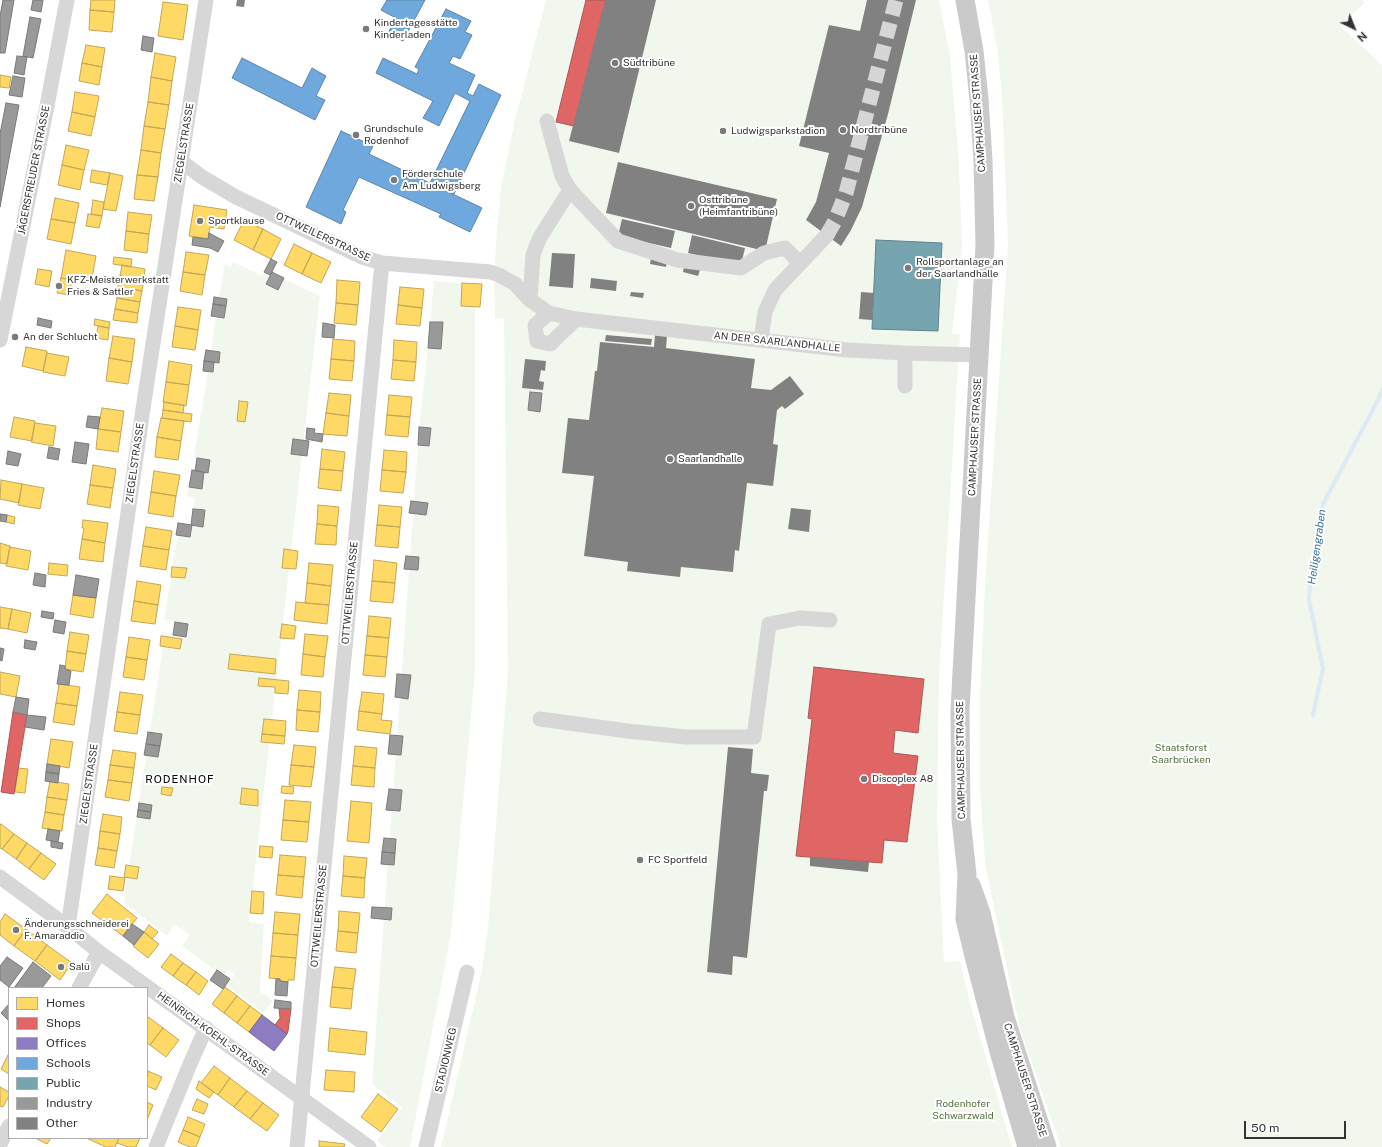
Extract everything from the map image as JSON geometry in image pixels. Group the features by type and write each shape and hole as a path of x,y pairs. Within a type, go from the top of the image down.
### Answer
{"main road":[{"name":"CAMPHAUSER STRASSE","path":"965,0 976,67 979,99 983,160 985,245 960,710 961,819 967,874 965,919 1000,1055 1027,1147"},
{"name":"CAMPHAUSER STRASSE","path":"967,874 980,913 1005,1017 1047,1147"}],"street":[{"name":"JÄGERSFREUDER STRASSE","path":"0,340 47,106 66,0"},
{"name":"ZIEGELSTRASSE","path":"68,927 143,410 206,0"},
{"path":"547,121 562,176 570,190 618,241 677,260 741,268 764,253 785,248 800,263"},
{"name":"OTTWEILERSTRASSE","path":"182,162 202,177 236,197 362,257 382,263 297,1147"},
{"path":"530,300 533,255 539,239 570,190"},
{"path":"761,340 765,312 775,290 827,235"},
{"name":"AN DER SAARLANDHALLE","path":"382,263 490,272 515,284 530,300 549,313 576,319 847,350 979,355"},
{"path":"549,313 535,325 537,341 550,344 576,319"},
{"path":"904,386 905,353"},
{"path":"540,719 626,731 686,737 754,737 769,624 800,618 830,620"},
{"name":"HEINRICH-KOEHL-STRASSE","path":"0,877 68,927 99,952 369,1147"},
{"path":"80,987 99,952"},
{"name":"STADIONWEG","path":"426,1147 467,972"},
{"path":"156,1147 206,1028"},
{"path":"0,1144 8,1128"}],"green space":[{"name":"Rodenhofer Schwarzwald","path":"546,0 939,0 950,56 959,164 962,247 952,334 960,334 939,678 937,819 944,962 960,961 970,1003 1012,1147 441,1147 482,971 488,927 508,672 504,319 495,318 494,279 497,228 501,187 515,120"},
{"name":"Staatsforst Saarbrücken","path":"988,0 1363,0 1365,3 1340,26 1382,65 1382,1147 1061,1147 1020,1029 985,862 980,790 980,695 985,584 1008,244 1002,97 997,46"},
{"path":"233,262 262,276 264,272 270,275 278,289 284,279 320,296 249,922 264,924 260,991 273,1000 263,1013 227,985 235,974 228,969 224,975 217,970 216,971 182,946 190,935 174,924 167,936 124,902 127,878 137,879 139,868 129,866 163,647 180,649 182,639 161,636 162,632 186,637 188,624 164,620 171,577 185,578 186,568 172,567 178,536 190,537 192,525 203,526 205,511 193,509 195,498 187,497 189,487 201,489 204,472 209,472 210,460 194,457 208,371 213,372 214,362 219,362 220,352 211,350 216,316 224,317 227,299 219,297 225,264 231,267"},
{"path":"434,281 475,284 475,672 451,933 410,1147 385,1147 377,1141 402,1107 372,1084 418,445 429,446 431,428 419,427 428,348 441,348 443,323 430,322"}],"building: Homes":[{"path":"91,0 115,0 114,12 90,10"},
{"path":"163,2 188,5 183,40 158,36"},
{"path":"90,10 114,12 112,32 89,30"},
{"path":"86,45 105,48 102,67 82,63"},
{"path":"155,53 176,57 172,81 151,77"},
{"path":"82,63 102,67 99,85 79,81"},
{"path":"0,75 11,77 9,88 0,87"},
{"path":"151,77 172,81 169,105 148,102"},
{"path":"75,92 99,96 95,117 72,112"},
{"path":"148,102 169,105 165,129 144,126"},
{"path":"72,112 95,117 91,136 68,131"},
{"path":"144,126 165,129 161,153 141,150"},
{"path":"66,145 89,150 84,170 62,165"},
{"path":"141,150 161,153 158,177 137,175"},
{"path":"62,165 84,170 80,190 58,185"},
{"path":"92,170 110,173 107,185 90,182"},
{"path":"110,173 123,176 116,211 103,209"},
{"path":"137,175 158,177 154,201 134,199"},
{"path":"55,198 79,203 75,223 51,219"},
{"path":"93,200 104,202 102,216 91,214"},
{"path":"194,205 227,210 224,229 210,227 208,239 189,236"},
{"path":"128,212 152,215 149,234 126,231"},
{"path":"88,214 102,216 99,228 86,226"},
{"path":"51,219 75,223 71,244 47,239"},
{"path":"244,220 263,229 253,250 234,240"},
{"path":"263,229 281,239 271,259 253,250"},
{"path":"126,231 149,234 147,253 124,250"},
{"path":"294,244 312,253 302,274 284,265"},
{"path":"66,250 96,256 92,278 86,277 85,282 61,278"},
{"path":"186,252 209,255 205,275 183,272"},
{"path":"312,253 331,262 321,283 302,274"},
{"path":"114,257 132,259 131,267 113,264"},
{"path":"122,265 145,269 144,280 120,276"},
{"path":"38,269 52,271 49,287 35,284"},
{"path":"183,272 205,275 202,295 180,291"},
{"path":"120,276 144,280 142,291 118,287"},
{"path":"61,278 72,280 69,295 57,293"},
{"path":"337,280 360,282 358,305 336,303"},
{"path":"462,283 482,284 480,307 461,306"},
{"path":"118,287 142,291 140,302 117,298"},
{"path":"400,287 424,289 422,308 398,305"},
{"path":"117,298 140,302 138,313 115,309"},
{"path":"336,303 358,305 356,325 334,323"},
{"path":"398,305 422,308 420,326 396,324"},
{"path":"178,307 201,310 198,330 175,326"},
{"path":"115,309 138,313 137,323 113,320"},
{"path":"95,319 110,322 109,328 94,325"},
{"path":"98,326 109,328 108,340 96,338"},
{"path":"175,326 198,330 195,350 172,347"},
{"path":"113,336 135,339 132,362 109,358"},
{"path":"333,339 355,341 354,361 331,359"},
{"path":"394,340 417,342 416,362 393,360"},
{"path":"26,347 47,351 43,371 22,366"},
{"path":"47,353 69,357 65,376 43,372"},
{"path":"109,358 132,362 128,384 106,381"},
{"path":"331,359 354,361 352,381 329,379"},
{"path":"393,360 416,362 414,381 391,379"},
{"path":"169,361 192,365 189,385 166,382"},
{"path":"166,382 189,385 186,406 163,402"},
{"path":"329,393 351,395 349,416 326,413"},
{"path":"389,395 412,397 410,417 387,415"},
{"path":"239,401 248,402 245,422 237,421"},
{"path":"164,402 184,405 183,413 163,410"},
{"path":"102,408 124,411 121,432 98,429"},
{"path":"163,410 192,414 191,422 162,418"},
{"path":"326,413 349,416 347,436 323,434"},
{"path":"387,415 410,417 408,437 385,435"},
{"path":"14,417 35,421 32,441 10,437"},
{"path":"161,418 184,421 181,441 157,437"},
{"path":"35,423 56,426 53,446 31,442"},
{"path":"98,429 121,432 118,452 96,449"},
{"path":"157,437 181,441 178,460 155,457"},
{"path":"322,449 345,452 343,471 320,469"},
{"path":"384,450 407,452 406,472 382,470"},
{"path":"93,465 116,469 113,488 90,485"},
{"path":"320,469 343,471 341,491 318,488"},
{"path":"382,470 406,472 403,493 380,491"},
{"path":"154,471 180,475 176,496 151,492"},
{"path":"1,480 22,484 19,503 0,499"},
{"path":"22,484 44,488 40,509 18,505"},
{"path":"90,485 113,488 110,508 87,504"},
{"path":"151,492 176,496 173,517 148,513"},
{"path":"318,505 339,507 337,526 317,524"},
{"path":"379,505 402,507 400,527 377,525"},
{"path":"7,515 15,517 14,524 6,522"},
{"path":"83,520 108,523 105,543 82,539 84,528 82,528"},
{"path":"317,524 337,526 336,545 315,544"},
{"path":"377,525 400,527 398,548 375,546"},
{"path":"146,527 172,531 169,550 143,546"},
{"path":"82,539 105,543 103,562 79,559"},
{"path":"0,543 10,546 7,564 0,563"},
{"path":"143,546 169,550 166,570 140,566"},
{"path":"10,547 31,551 28,570 6,566"},
{"path":"284,549 298,551 296,569 282,568"},
{"path":"374,560 397,563 395,583 372,581"},
{"path":"49,563 68,565 67,576 48,574"},
{"path":"309,563 333,565 331,586 307,583"},
{"path":"172,567 187,568 185,578 171,577"},
{"path":"137,581 161,585 158,605 134,601"},
{"path":"372,581 395,583 393,603 370,601"},
{"path":"307,583 331,586 329,605 305,603"},
{"path":"73,595 96,598 93,618 70,614"},
{"path":"134,601 158,605 155,624 131,621"},
{"path":"296,602 329,605 327,624 294,620"},
{"path":"0,607 12,609 8,629 0,628"},
{"path":"12,609 31,613 27,633 8,629"},
{"path":"369,616 391,618 389,638 367,636"},
{"path":"282,624 296,626 294,639 280,638"},
{"path":"70,632 89,635 86,654 67,651"},
{"path":"305,634 328,636 325,657 303,654"},
{"path":"161,636 182,639 180,649 160,646"},
{"path":"367,636 389,638 387,657 365,655"},
{"path":"129,637 150,640 147,660 126,657"},
{"path":"67,651 86,654 83,672 65,669"},
{"path":"230,654 276,659 275,674 228,669"},
{"path":"303,654 325,657 323,677 301,675"},
{"path":"365,655 387,657 385,677 363,675"},
{"path":"126,657 147,660 144,680 123,677"},
{"path":"0,672 20,676 16,697 0,694"},
{"path":"259,678 289,681 288,694 275,693 275,687 258,686"},
{"path":"59,684 80,687 77,706 56,703"},
{"path":"299,690 321,692 320,712 297,710"},
{"path":"120,692 143,695 140,715 117,712"},
{"path":"362,692 384,694 382,714 359,711"},
{"path":"56,703 77,706 74,725 53,722"},
{"path":"297,710 320,712 318,732 296,730"},
{"path":"359,711 382,714 381,720 392,721 390,734 357,730"},
{"path":"117,712 140,715 137,734 114,731"},
{"path":"264,719 286,721 285,736 262,734"},
{"path":"262,734 285,736 284,744 261,742"},
{"path":"51,739 73,742 69,768 47,764"},
{"path":"294,745 316,747 314,767 291,765"},
{"path":"355,746 377,748 375,768 353,766"},
{"path":"113,750 136,753 134,768 110,765"},
{"path":"110,765 134,768 132,783 108,780"},
{"path":"291,765 314,767 311,787 289,785"},
{"path":"353,766 375,768 374,787 351,785"},
{"path":"18,768 28,769 25,793 15,792"},
{"path":"108,780 132,783 129,801 105,797"},
{"path":"50,781 69,784 67,800 47,797"},
{"path":"282,786 294,787 293,794 281,793"},
{"path":"162,787 173,788 171,796 161,794"},
{"path":"242,788 258,790 258,806 240,804"},
{"path":"47,797 67,800 64,815 45,812"},
{"path":"285,800 311,802 309,822 283,820"},
{"path":"351,801 372,803 369,843 347,841"},
{"path":"45,812 64,815 62,831 42,828"},
{"path":"103,814 122,817 120,834 100,831"},
{"path":"283,820 309,822 307,842 281,840"},
{"path":"1,824 14,834 2,849 0,848"},
{"path":"100,831 120,834 117,851 98,848"},
{"path":"14,834 27,843 16,859 2,849"},
{"path":"27,843 41,853 29,869 16,859"},
{"path":"260,846 273,847 272,858 259,857"},
{"path":"98,848 117,851 114,868 95,865"},
{"path":"41,853 56,864 44,880 29,869"},
{"path":"280,855 306,857 304,877 278,875"},
{"path":"344,856 367,858 365,878 343,876"},
{"path":"126,865 139,867 137,879 124,877"},
{"path":"278,875 304,877 302,898 276,895"},
{"path":"110,876 125,878 123,891 108,889"},
{"path":"343,876 365,878 364,898 341,896"},
{"path":"252,891 264,892 263,914 250,913"},
{"path":"107,894 137,918 123,936 92,913"},
{"path":"339,911 360,913 358,933 338,931"},
{"path":"275,912 300,914 298,935 273,933"},
{"path":"5,914 26,929 14,946 0,935 0,922"},
{"path":"149,925 158,932 152,939 144,932"},
{"path":"26,929 47,945 35,961 14,946"},
{"path":"338,931 358,933 356,953 336,951"},
{"path":"144,932 159,944 148,958 133,946"},
{"path":"273,933 298,935 296,958 271,956"},
{"path":"47,945 72,963 60,980 35,961"},
{"path":"171,954 183,963 173,976 161,967"},
{"path":"271,956 296,958 294,980 288,980 288,982 280,981 280,979 269,978"},
{"path":"183,963 196,972 186,985 173,976"},
{"path":"335,967 356,969 353,989 332,987"},
{"path":"196,972 208,981 199,995 186,985"},
{"path":"225,987 237,996 224,1013 212,1004"},
{"path":"332,987 353,989 351,1009 330,1007"},
{"path":"237,996 250,1006 237,1023 224,1013"},
{"path":"250,1006 262,1015 249,1032 237,1023"},
{"path":"148,1017 163,1028 150,1045 148,1044"},
{"path":"163,1028 179,1040 166,1057 150,1045"},
{"path":"330,1028 367,1032 365,1055 328,1051"},
{"path":"8,1055 8,1073 1,1069"},
{"path":"214,1066 230,1078 218,1095 201,1083"},
{"path":"326,1070 355,1072 354,1092 324,1090"},
{"path":"148,1071 162,1077 156,1090 148,1086"},
{"path":"230,1078 247,1091 234,1107 218,1095"},
{"path":"199,1081 214,1092 209,1098 196,1089"},
{"path":"0,1087 8,1091 8,1098 3,1107 0,1106"},
{"path":"247,1091 263,1103 250,1119 234,1107"},
{"path":"378,1094 398,1109 381,1132 361,1117"},
{"path":"197,1099 208,1104 204,1114 192,1110"},
{"path":"148,1102 153,1105 148,1118"},
{"path":"263,1103 279,1115 267,1131 250,1119"},
{"path":"188,1117 205,1124 200,1137 183,1130"},
{"path":"183,1130 200,1137 196,1147 190,1147 178,1142"},
{"path":"37,1139 50,1139 47,1144"},
{"path":"88,1139 119,1139 115,1147 106,1147"},
{"path":"119,1139 140,1139 136,1147 128,1147 117,1143"},
{"path":"319,1141 345,1144 344,1147 319,1147"}],"building: Shops":[{"path":"586,0 619,0 587,129 556,122"},
{"path":"814,667 924,679 918,733 895,730 893,753 918,756 907,842 884,840 882,863 796,856 812,719 808,718"},
{"path":"13,712 27,715 14,794 1,792"},
{"path":"279,1008 291,1009 287,1034 275,1025 280,1018"}],"building: Offices":[{"path":"262,1015 287,1034 274,1051 249,1032"}],"building: Schools":[{"path":"387,0 425,0 403,41 388,33 396,18 381,10"},
{"name":"Grundschule Rodenhof","path":"446,9 471,21 465,32 472,35 460,59 453,56 449,63 475,75 467,93 473,96 479,84 501,95 454,194 430,183 470,101 455,93 439,126 423,118 433,101 376,73 383,58 417,74 419,69 415,67"},
{"path":"242,58 302,88 312,68 326,76 316,96 325,100 315,120 232,78"},
{"name":"Förderschule Am Ludwigsberg","path":"341,131 373,146 369,154 482,208 470,232 439,217 441,214 359,177 343,210 346,212 341,224 306,207"}],"building: Public":[{"name":"Rollsportanlage an der Saarlandhalle","path":"876,240 942,243 938,331 872,329"}],"building: Industry":[{"path":"3,0 14,0 5,53 0,53 0,16"},
{"path":"33,0 43,0 41,12 31,10"},
{"path":"30,17 41,19 33,58 23,56"},
{"path":"143,36 154,38 152,52 141,50"},
{"path":"17,56 27,57 24,75 14,73"},
{"path":"13,76 25,78 22,97 9,95"},
{"path":"6,103 19,105 0,207 0,134"},
{"path":"209,233 224,241 218,252 210,248 192,245 193,237 208,239"},
{"path":"271,259 277,262 270,275 264,272"},
{"path":"272,272 284,278 278,290 266,284"},
{"path":"214,297 227,299 226,306 213,304"},
{"path":"213,304 226,306 224,318 211,316"},
{"path":"38,318 52,321 51,328 37,325"},
{"path":"430,322 443,322 441,349 428,348"},
{"path":"323,323 335,325 334,338 322,337"},
{"path":"206,350 220,352 219,363 204,361"},
{"path":"204,361 214,362 213,372 203,371"},
{"path":"530,392 542,393 540,412 528,410"},
{"path":"88,416 100,417 98,429 86,427"},
{"path":"419,427 431,428 429,446 418,445"},
{"path":"307,428 315,429 314,433 323,434 322,442 306,439"},
{"path":"293,439 309,441 307,456 291,454"},
{"path":"75,442 89,444 86,464 72,462"},
{"path":"49,447 60,449 58,460 47,458"},
{"path":"8,451 21,454 18,466 6,464"},
{"path":"197,458 210,460 208,473 195,471"},
{"path":"192,470 204,472 202,489 189,487"},
{"path":"411,501 428,503 426,515 409,513"},
{"path":"193,509 205,510 203,527 191,525"},
{"path":"0,514 7,515 6,522 0,521"},
{"path":"178,523 192,525 190,537 176,535"},
{"path":"406,556 419,557 418,570 404,569"},
{"path":"35,573 46,575 45,587 33,585"},
{"path":"76,575 99,579 96,598 73,595"},
{"path":"42,611 54,613 53,619 41,617"},
{"path":"55,620 66,622 64,634 53,632"},
{"path":"175,622 188,624 186,637 173,635"},
{"path":"25,640 37,642 35,650 24,648"},
{"path":"0,648 4,649 2,661 0,660"},
{"path":"60,665 65,666 65,669 71,671 69,685 57,684"},
{"path":"397,674 411,675 408,699 395,697"},
{"path":"16,697 29,699 27,715 13,712"},
{"path":"27,715 46,717 44,730 25,727"},
{"path":"148,732 162,734 160,746 146,744"},
{"path":"390,735 403,736 401,755 388,754"},
{"path":"146,744 160,746 158,757 144,755"},
{"path":"47,764 60,766 59,774 46,772"},
{"path":"46,772 59,774 58,783 45,781"},
{"path":"389,789 402,790 400,811 386,810"},
{"path":"139,803 152,805 151,812 138,810"},
{"path":"138,810 151,812 150,819 137,817"},
{"path":"48,829 60,831 58,842 46,840"},
{"path":"384,838 396,839 395,853 382,852"},
{"path":"51,841 63,843 62,849 51,847"},
{"path":"382,852 395,853 394,865 381,864"},
{"path":"372,907 392,908 391,920 371,918"},
{"path":"132,924 144,932 134,945 123,936"},
{"path":"7,957 23,968 9,987 0,980 0,966"},
{"path":"33,962 51,976 43,987 15,987"},
{"path":"217,970 230,979 223,989 210,980"},
{"path":"276,979 288,982 287,996 275,995"},
{"path":"275,1000 291,1002 291,1009 274,1008"},
{"path":"8,1005 8,1020 1,1013"}],"building: Other":[{"path":"237,0 245,0 244,7 236,6"},
{"name":"Südtribüne","path":"605,0 656,0 619,153 569,141"},
{"name":"Nordtribüne","path":"867,0 916,0 888,114 862,207 851,230 841,246 806,220 816,202 829,153 799,146 829,25 860,31"},
{"name":"Osttribüne (Heimfantribüne)","path":"618,162 777,199 765,251 606,213"},
{"path":"622,219 675,231 671,248 618,236"},
{"path":"692,235 745,248 741,265 688,253"},
{"path":"552,253 575,254 573,288 549,286"},
{"path":"651,258 667,261 666,267 650,264"},
{"path":"684,266 700,270 698,276 683,272"},
{"path":"591,278 617,281 616,291 590,288"},
{"path":"631,292 644,293 643,298 630,296"},
{"path":"861,292 874,293 872,320 859,319"},
{"path":"606,335 652,339 651,345 605,341"},
{"name":"Saarlandhalle","path":"655,335 667,336 666,348 755,359 751,388 771,390 790,376 804,394 785,409 782,406 777,410 773,444 778,445 773,486 747,483 739,551 735,550 733,572 681,567 680,577 627,571 628,562 584,556 594,476 562,473 568,418 589,420 600,342 654,347"},
{"path":"525,359 546,361 545,371 541,370 539,381 544,382 543,390 522,388"},
{"path":"791,508 811,510 809,532 788,529"},
{"path":"728,747 753,749 751,773 769,775 767,791 764,791 747,958 733,956 732,975 707,972"},
{"path":"810,857 869,862 868,872 810,866"}],"waterway":[{"name":"Heiligengraben","path":"1313,715 1323,669 1309,599 1311,576 1323,504 1382,390"}],"tunnel":[{"path":"827,235 835,221 846,193 896,0"}],"place":[{"name":"Kindertagesstätte Kinderladen","path":"366,29"},
{"name":"Südtribüne","path":"615,63"},
{"name":"Nordtribüne","path":"843,130"},
{"name":"Ludwigsparkstadion","path":"723,131"},
{"name":"Grundschule Rodenhof","path":"356,135"},
{"name":"Förderschule Am Ludwigsberg","path":"394,180"},
{"name":"Osttribüne (Heimfantribüne)","path":"691,206"},
{"name":"Sportklause","path":"200,221"},
{"name":"Rollsportanlage an der Saarlandhalle","path":"908,268"},
{"name":"KFZ-Meisterwerkstatt Fries & Sattler","path":"59,286"},
{"name":"An der Schlucht","path":"15,337"},
{"name":"Saarlandhalle","path":"670,459"},
{"name":"Discoplex A8","path":"864,779"},
{"name":"FC Sportfeld","path":"640,860"},
{"name":"Änderungsschneiderei F. Amaraddio","path":"16,930"},
{"name":"Salü","path":"61,967"}],"district":[{"name":"RODENHOF","path":"180,780"}]}
